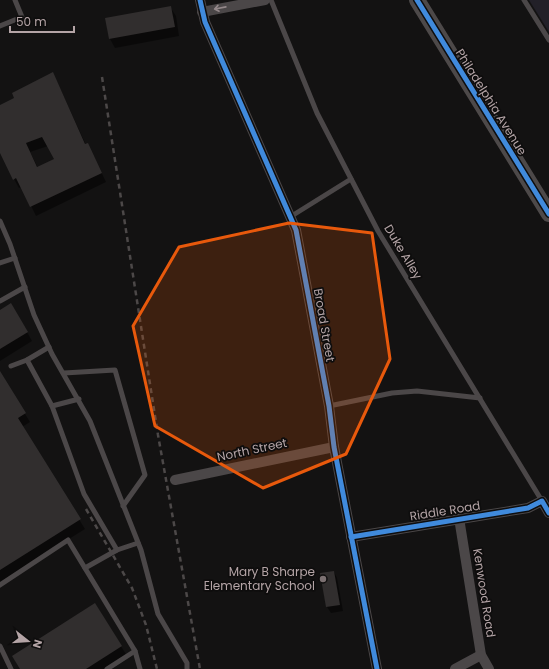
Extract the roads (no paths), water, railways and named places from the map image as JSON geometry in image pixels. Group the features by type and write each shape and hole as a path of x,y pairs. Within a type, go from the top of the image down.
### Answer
{"main road":[{"name":"Philadelphia Avenue","path":"417,0 549,214"}],"street":[{"name":"Broad Street","path":"200,0 202,12 221,59 296,230 334,447 377,669"},
{"path":"202,12 265,0"},
{"name":"North Street","path":"175,480 334,447"},
{"path":"542,502 549,513"},
{"name":"Riddle Road","path":"351,537 459,518 528,508 542,502"},
{"name":"Kenwood Road","path":"459,518 480,655 489,669"},
{"path":"455,669 480,655"}],"lane":[{"path":"0,26 22,17 15,0"},
{"name":"Duke Alley","path":"271,0 317,113 378,231 542,502"},
{"path":"524,0 549,40"},
{"path":"290,217 351,179"},
{"path":"0,221 15,258 34,314 49,347 90,421 138,543 158,614 187,663 186,669"},
{"path":"0,264 15,258"},
{"path":"0,302 25,287"},
{"path":"11,366 27,360 49,347"},
{"path":"27,360 52,406 84,494 117,550"},
{"path":"64,373 115,370 145,475 123,506"},
{"path":"328,406 417,391 480,398"},
{"path":"52,406 78,398"},
{"path":"0,585 68,540 135,651 140,669"},
{"path":"85,568 117,550 138,543"},
{"path":"0,646 11,669"},
{"path":"107,669 135,651"}],"railway":[{"path":"102,77 158,435 200,669"},
{"path":"86,509 132,588 146,625 157,669"}],"place":[{"name":"Mary B Sharpe Elementary School","path":"323,579"}]}
